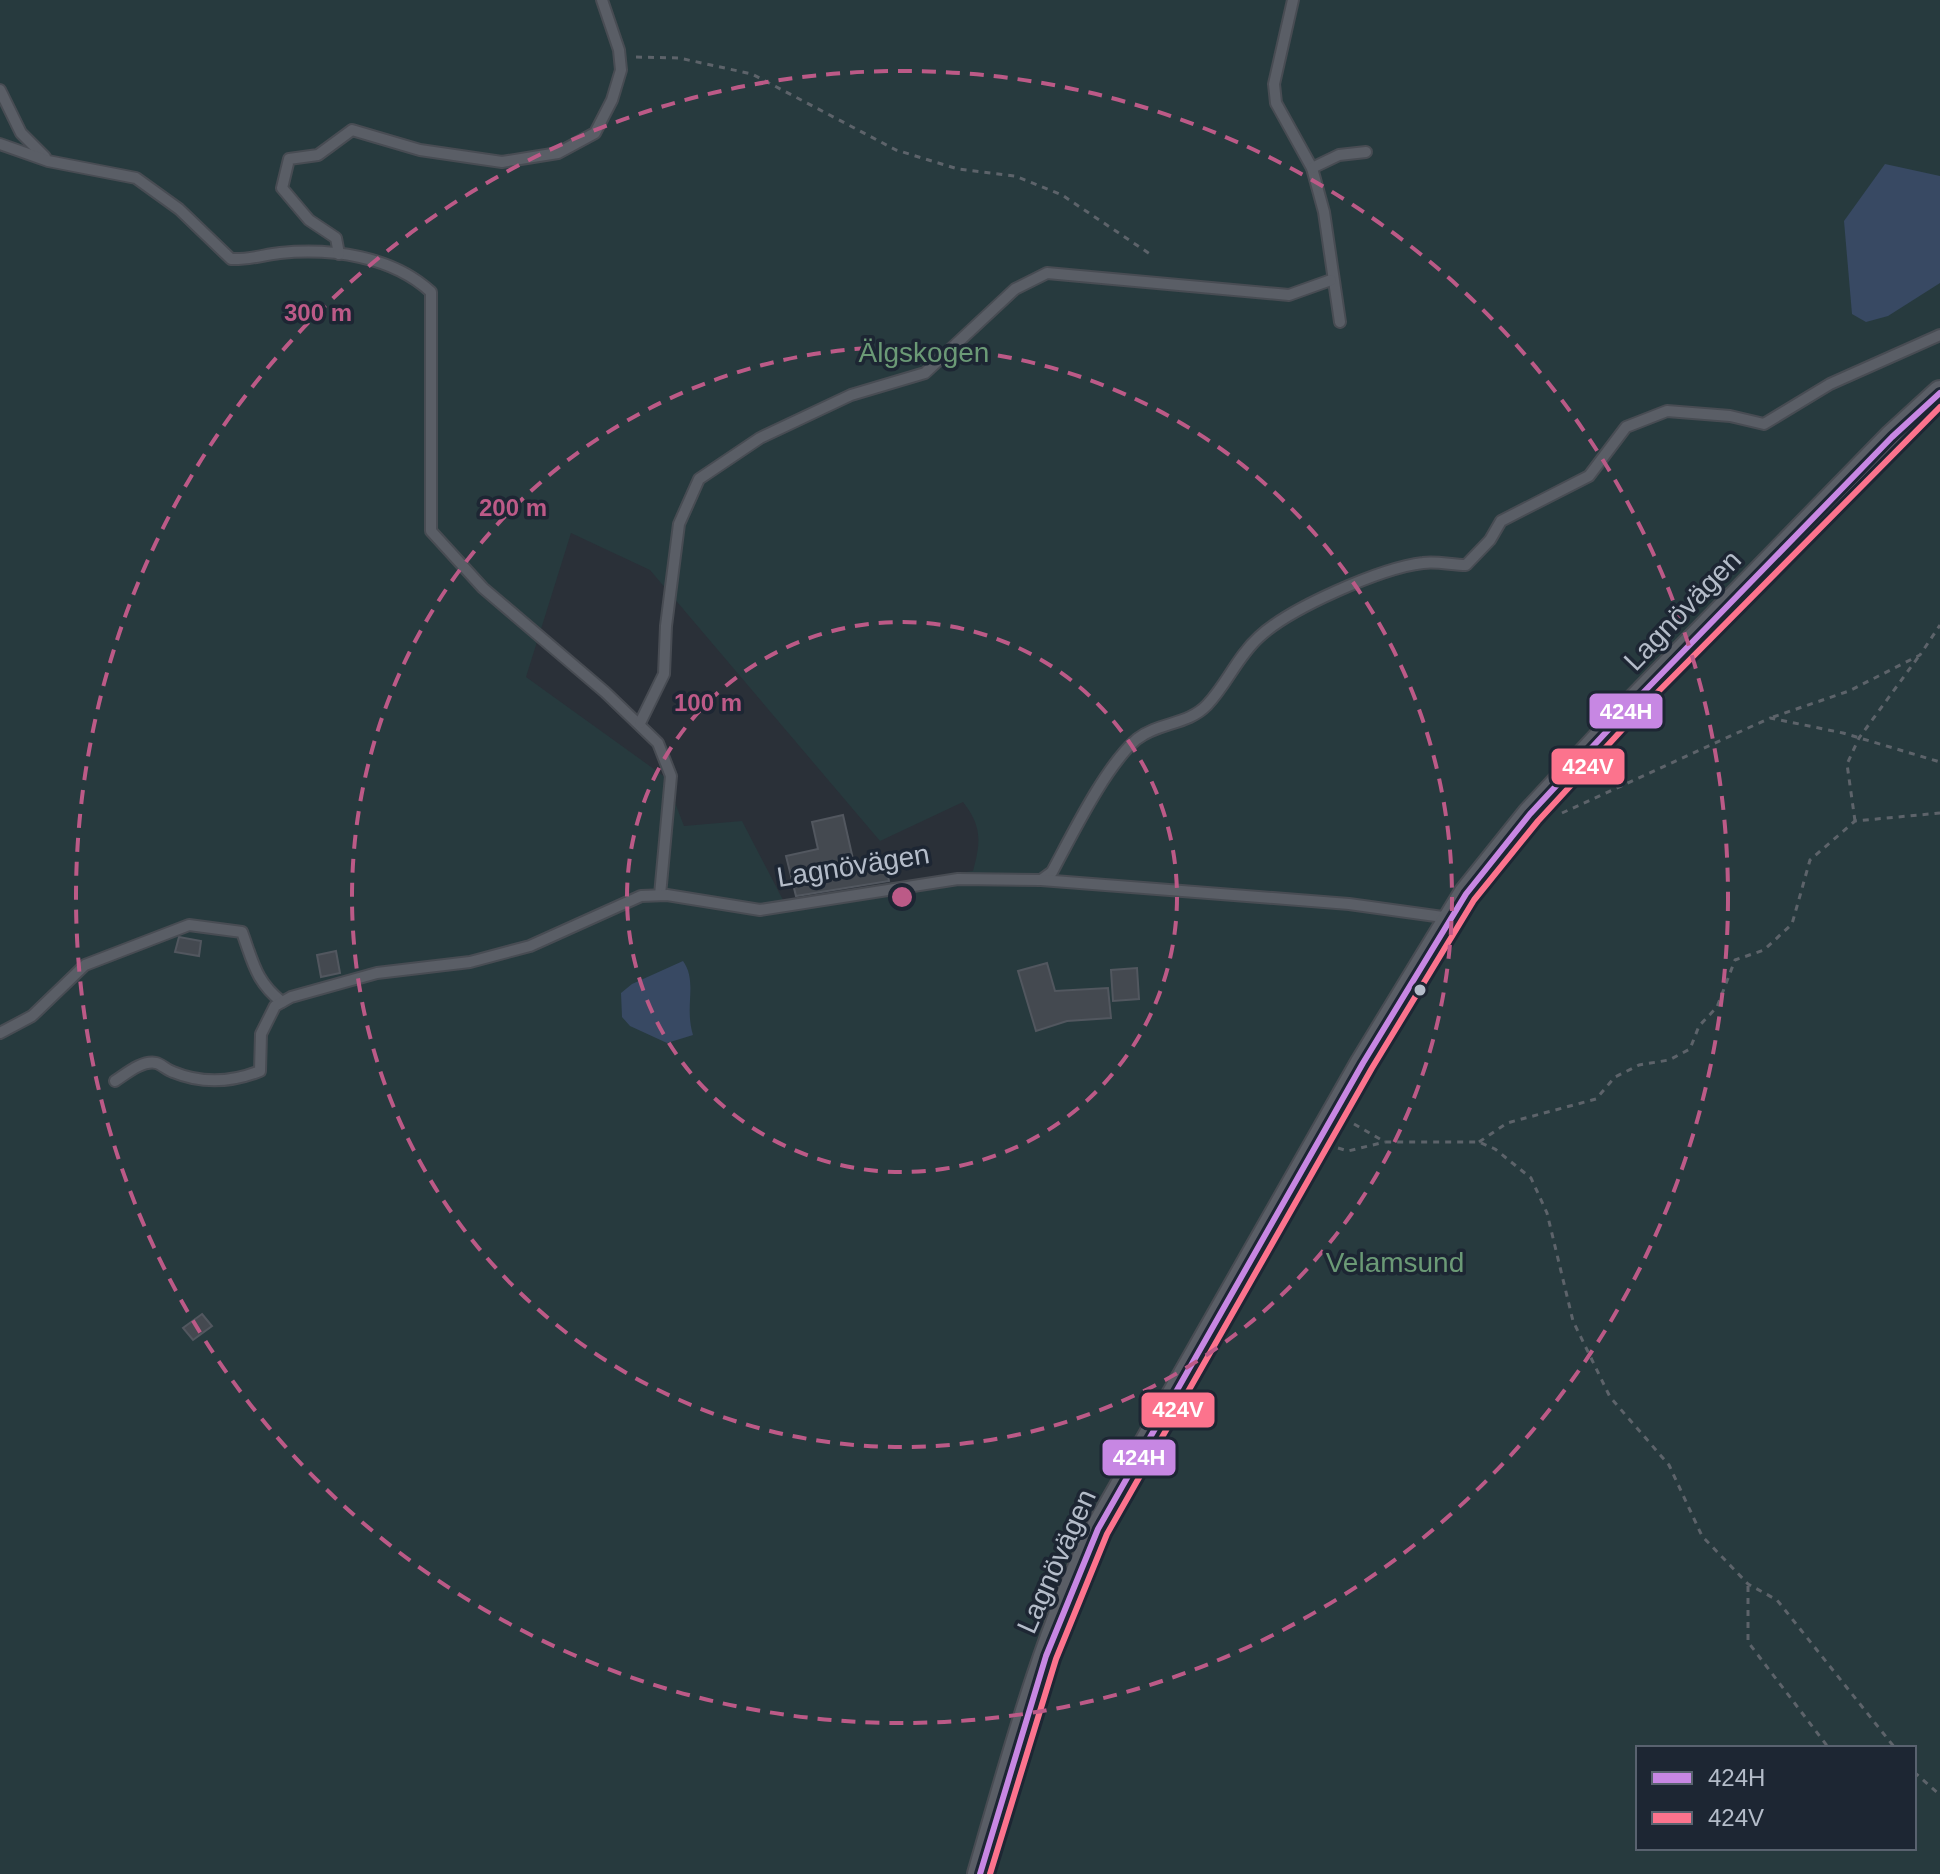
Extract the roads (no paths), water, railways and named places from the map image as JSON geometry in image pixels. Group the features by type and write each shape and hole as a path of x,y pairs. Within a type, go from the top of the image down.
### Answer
{"street":[{"name":"Lagnövägen","path":"980,1874 1038,1679 1073,1581 1098,1529 1450,918 1530,814 1892,437 1940,393"}],"lane":[{"path":"339,254 336,238 309,220 282,188 289,159 318,155 352,130 420,150 502,162 558,153 595,133 612,100 621,70 620,57 602,0"},
{"path":"1293,0 1274,84 1276,103 1312,168 1324,212 1331,280 1340,322"},
{"path":"0,90 21,133 48,161"},
{"path":"0,144 48,161 136,178 179,209 231,259 282,253 339,254 410,273 431,292 431,531 483,588 640,723 658,743 671,776 660,895"},
{"path":"1312,168 1339,155 1366,152"},
{"path":"640,723 664,674 666,626 679,524 699,479 760,438 851,395 925,373 1015,289 1047,273 1289,295 1331,280"},
{"path":"1041,880 1052,872 1108,777 1136,740 1164,724 1187,719 1205,706 1237,660 1279,620 1310,604 1396,570 1425,562 1466,565 1490,540 1501,521 1589,476 1626,427 1667,411 1730,416 1764,424 1830,384 1940,335"},
{"name":"Lagnövägen","path":"282,1002 377,973 470,962 530,946 622,903 660,895 760,910 958,879 1041,880 1349,904 1450,918"},
{"path":"0,1033 32,1016 85,965 189,925 242,932 254,971 264,988 282,1002 275,1006 261,1034 260,1071 224,1081 196,1080 157,1063 143,1065 115,1081"}],"water":[{"path":"1885,164 1940,176 1940,283 1888,316 1866,322 1852,314 1844,221"},
{"path":"683,961 690,977 693,1035 667,1043 630,1026 622,1017 621,993 632,984"}],"park label":[{"name":"Älgskogen","path":"924,352"},
{"name":"Velamsund","path":"1395,1262"}]}
